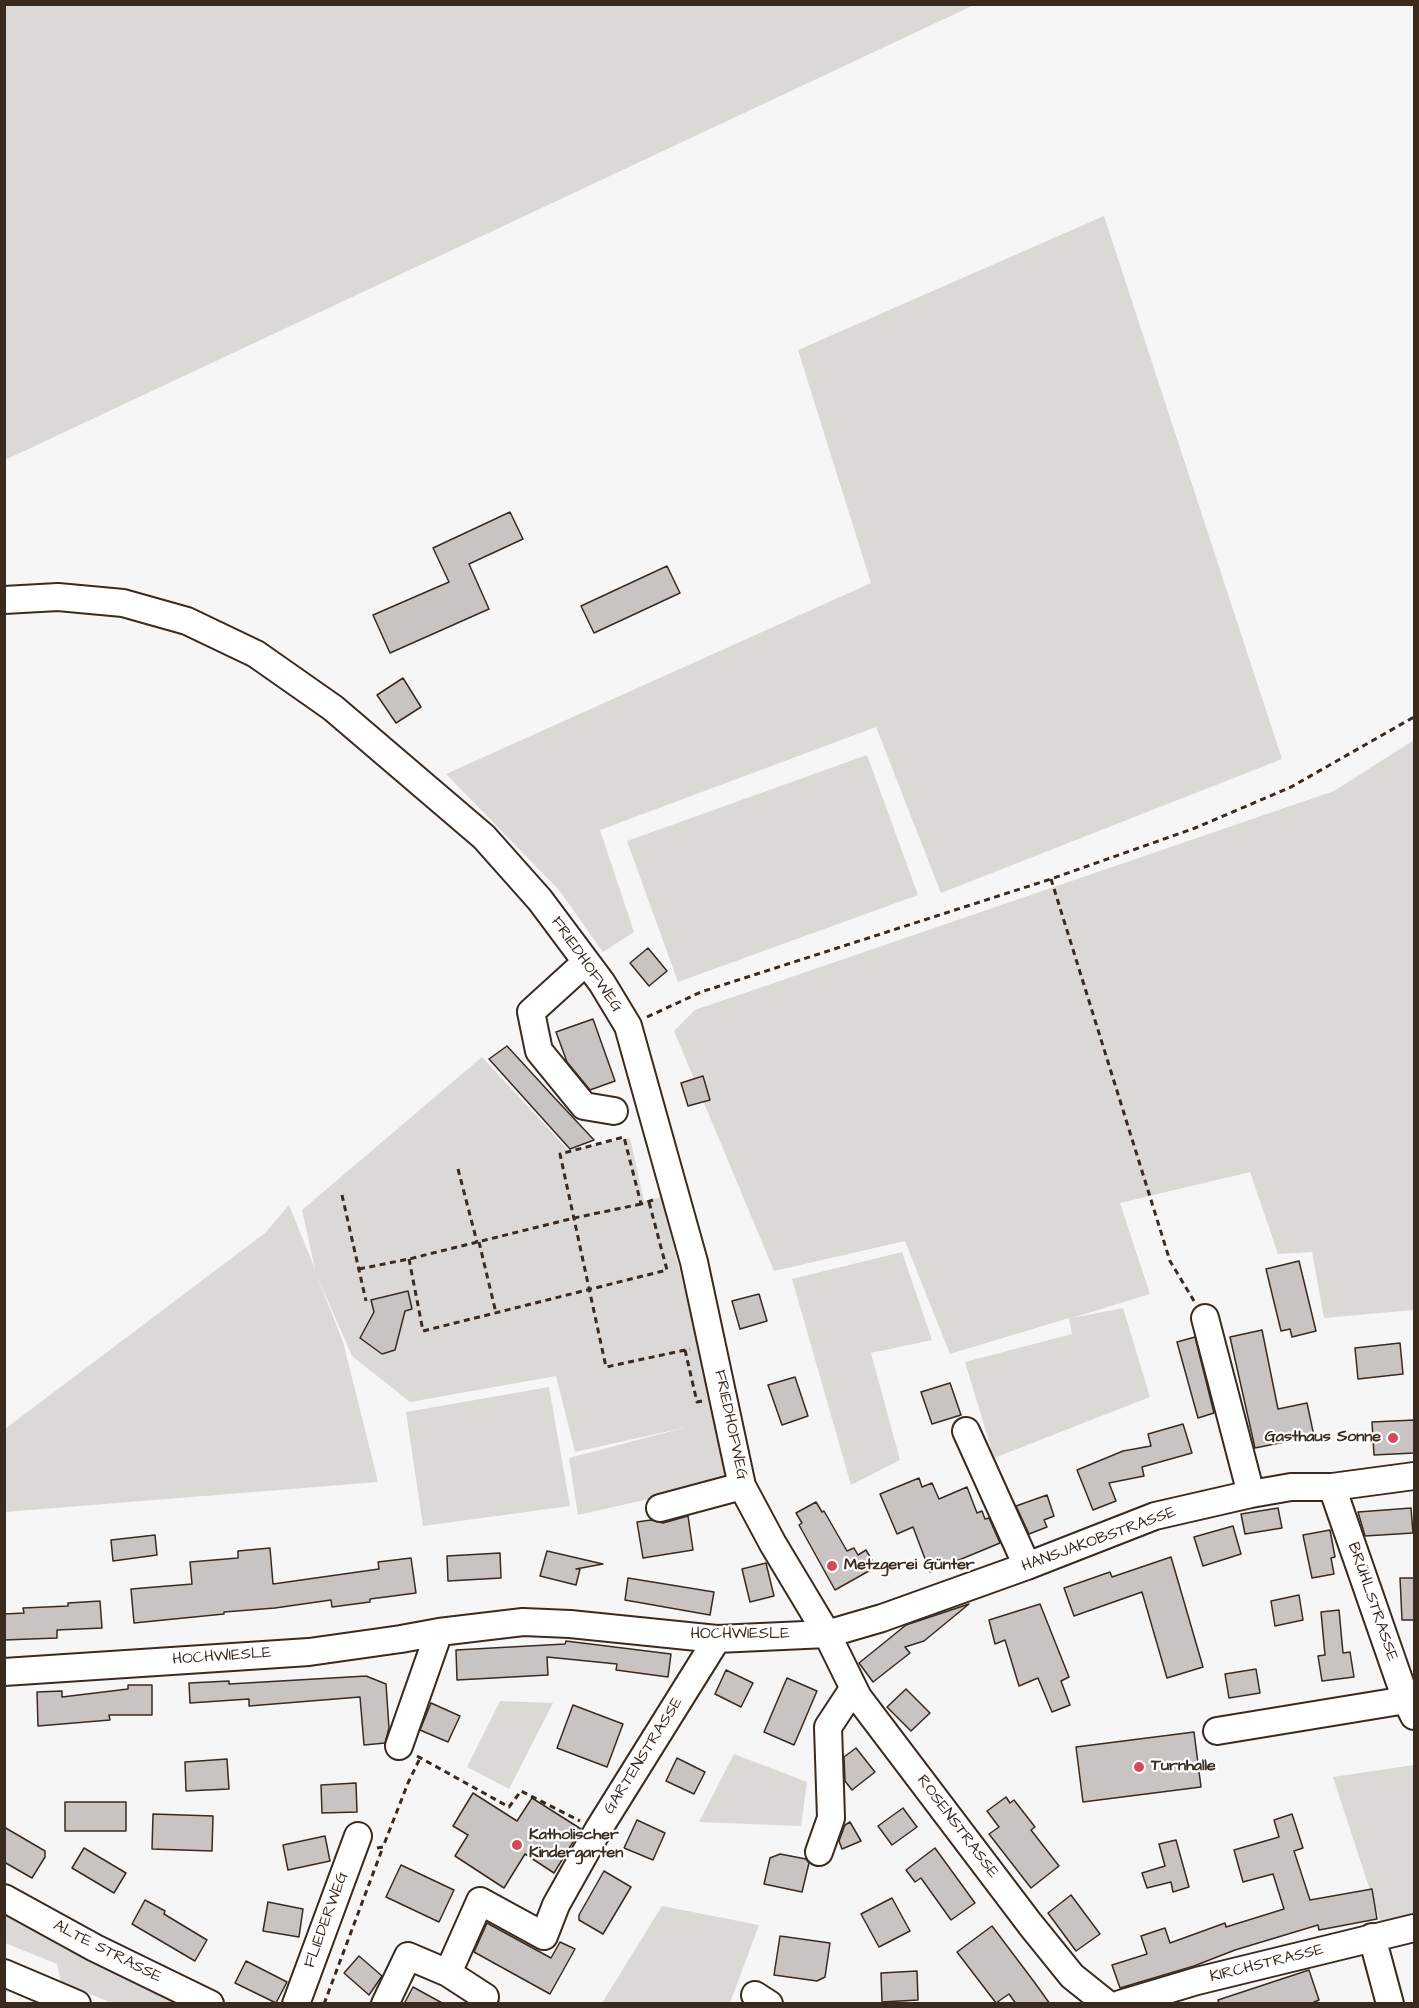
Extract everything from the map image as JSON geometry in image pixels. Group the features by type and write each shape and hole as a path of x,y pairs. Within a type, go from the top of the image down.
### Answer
{"street":[{"name":"FRIEDHOFWEG","path":"4,600 58,597 123,603 187,621 256,654 333,708 484,837 540,900 602,983 628,1026 694,1262 742,1486 773,1544 827,1635"},
{"path":"586,962 531,1011 539,1051 584,1106 614,1111"},
{"path":"1205,1318 1251,1494"},
{"path":"966,1431 1027,1566"},
{"name":"HANSJAKOBSTRASSE","path":"827,1635 882,1618 1027,1566 1155,1516 1291,1487 1332,1487 1414,1476"},
{"path":"660,1508 742,1486"},
{"name":"BRÜHLSTRASSE","path":"1332,1487 1410,1708"},
{"name":"HOCHWIESLE","path":"4,1672 309,1652 523,1622 570,1623 717,1639 827,1635"},
{"path":"410,1752 439,1632"},
{"name":"ROSENSTRASSE","path":"827,1635 854,1689 1030,1924 1072,1976 1107,2004"},
{"name":"GARTENSTRASSE","path":"448,1973 480,1901 544,1936 556,1905 598,1830 717,1639"},
{"path":"819,1852 831,1818 828,1727 854,1689"},
{"path":"1217,1731 1410,1708"},
{"name":"FLIEDERWEG","path":"296,2004 355,1844"},
{"name":"ALTE STRASSE","path":"4,1899 95,1948 210,2004"},
{"name":"KIRCHSTRASSE","path":"1120,2004 1197,1981 1414,1928"},
{"path":"1372,1937 1390,2004"},
{"path":"385,2004 408,1956 448,1973 485,1997 481,2004"},
{"path":"4,1973 77,2004"}],"path":[{"path":"628,1026 701,992 1051,879 1195,828 1292,787 1414,717"},
{"path":"1051,879 1170,1262 1205,1318"},
{"path":"641,1204 624,1137 560,1154 606,1367 712,1344"},
{"path":"458,1169 496,1313"},
{"path":"359,1269 641,1204 675,1194"},
{"path":"342,1195 366,1301"},
{"path":"409,1259 423,1331 667,1270 649,1202"},
{"path":"324,2004 408,1783 410,1752 509,1807 521,1791 598,1830"},
{"path":"355,1844 383,1847"}],"shaded area":[{"path":"5,4 974,4 974,5 5,460"},
{"path":"1104,216 1282,759 941,893 876,727 600,830 634,932 603,952 559,890 446,774 871,583 798,350"},
{"path":"1414,740 1414,1310 1324,1318 1312,1252 1278,1254 1250,1172 1120,1203 1150,1294 1072,1318 1123,1308 1150,1397 994,1458 965,1362 1072,1334 1069,1318 950,1354 905,1241 774,1271 674,1031 695,1010 1334,791"},
{"path":"867,755 918,895 678,982 627,841"},
{"path":"482,1057 568,1150 630,1138 644,1201 661,1197 699,1346 728,1481 578,1515 569,1458 687,1427 575,1452 556,1376 410,1402 352,1356 317,1276 343,1342 378,1482 5,1512 5,1429 265,1233 289,1205 315,1269 302,1210"},
{"path":"902,1252 932,1340 871,1353 900,1460 851,1485 792,1279"},
{"path":"549,1387 570,1506 423,1526 406,1412"},
{"path":"500,1701 553,1703 509,1789 467,1767"},
{"path":"734,1754 807,1782 801,1826 699,1822"},
{"path":"1414,1765 1414,1920 1382,1927 1333,1777"},
{"path":"662,1906 759,1925 730,2003 602,2003"},
{"path":"4,1913 180,2003 112,2003 61,1982 57,1964 5,1943"}],"building":[{"path":"510,512 523,539 469,564 489,609 390,653 373,615 449,582 433,548"},
{"path":"667,566 680,593 594,633 581,606"},
{"path":"403,678 421,707 396,723 377,695"},
{"path":"648,948 667,971 649,986 630,963"},
{"path":"593,1019 615,1081 590,1090 567,1062 556,1032"},
{"path":"507,1046 594,1140 570,1149 489,1059"},
{"path":"703,1076 710,1100 688,1106 681,1083"},
{"path":"1299,1261 1316,1331 1292,1337 1290,1329 1281,1331 1266,1269"},
{"path":"408,1291 412,1309 405,1311 395,1350 382,1354 360,1338 374,1312 371,1300"},
{"path":"759,1294 767,1321 740,1329 732,1301"},
{"path":"1262,1330 1278,1409 1307,1403 1314,1436 1255,1448 1230,1337"},
{"path":"1195,1337 1214,1413 1198,1418 1177,1342"},
{"path":"1400,1343 1403,1374 1358,1379 1355,1348"},
{"path":"795,1377 808,1416 782,1425 768,1385"},
{"path":"950,1383 961,1415 932,1424 921,1392"},
{"path":"1414,1420 1414,1453 1374,1455 1372,1422"},
{"path":"1183,1424 1192,1453 1142,1467 1144,1476 1109,1483 1116,1501 1093,1510 1077,1470 1123,1451 1151,1446 1148,1434"},
{"path":"919,1478 922,1487 932,1483 939,1499 967,1487 977,1513 982,1511 985,1519 989,1518 1000,1543 930,1572 913,1527 897,1534 880,1494"},
{"path":"1047,1495 1054,1516 1044,1520 1047,1527 1029,1534 1016,1506"},
{"path":"816,1502 822,1512 824,1511 847,1551 854,1548 858,1555 866,1550 876,1567 835,1590 799,1525 802,1523 796,1513"},
{"path":"1278,1508 1282,1528 1245,1534 1241,1514"},
{"path":"1411,1508 1413,1533 1365,1536 1358,1512"},
{"path":"688,1516 693,1550 643,1558 637,1522 651,1520 663,1523"},
{"path":"1233,1526 1241,1554 1203,1566 1194,1537"},
{"path":"1330,1530 1335,1557 1331,1558 1334,1574 1312,1578 1303,1535"},
{"path":"155,1535 157,1555 113,1561 111,1540"},
{"path":"270,1548 273,1584 379,1569 378,1562 411,1558 416,1593 332,1607 331,1600 134,1623 131,1589 192,1584 190,1562 238,1558 238,1551"},
{"path":"547,1551 603,1564 576,1569 580,1569 576,1585 540,1576"},
{"path":"500,1553 501,1578 448,1581 447,1556"},
{"path":"1171,1557 1203,1667 1167,1678 1142,1592 1074,1616 1064,1588 1110,1572 1112,1577"},
{"path":"766,1563 774,1596 750,1602 742,1569"},
{"path":"628,1578 714,1592 710,1615 625,1600"},
{"path":"1400,1578 1414,1578 1414,1620 1402,1620"},
{"path":"1299,1595 1303,1620 1275,1626 1271,1601"},
{"path":"100,1601 102,1628 57,1630 57,1638 4,1640 4,1614 24,1613 23,1608 68,1606 68,1603"},
{"path":"969,1604 924,1641 905,1647 910,1653 873,1682 859,1663 906,1625"},
{"path":"1040,1604 1069,1677 1061,1681 1070,1705 1052,1712 1038,1678 1019,1686 1005,1640 995,1644 989,1620"},
{"path":"1339,1610 1343,1653 1350,1652 1354,1677 1322,1681 1318,1656 1325,1655 1321,1612"},
{"path":"566,1641 671,1654 668,1677 616,1670 617,1664 547,1657 548,1675 457,1680 456,1650 565,1644"},
{"path":"1256,1669 1260,1693 1229,1698 1225,1674"},
{"path":"726,1670 753,1683 741,1707 715,1694"},
{"path":"366,1676 386,1684 389,1728 385,1743 364,1745 360,1697 249,1706 249,1699 190,1703 189,1683 229,1681 229,1684"},
{"path":"787,1678 817,1691 794,1745 764,1732"},
{"path":"128,1685 152,1685 152,1715 109,1715 110,1720 38,1726 37,1692 62,1691 62,1697 128,1689"},
{"path":"906,1689 930,1713 911,1731 887,1707"},
{"path":"431,1703 460,1716 448,1742 420,1730"},
{"path":"573,1705 623,1724 607,1767 557,1748"},
{"name":"Turnhalle","path":"1194,1732 1201,1787 1083,1802 1076,1747"},
{"path":"856,1748 875,1772 852,1790 845,1781 844,1757"},
{"path":"677,1758 705,1772 694,1794 666,1781"},
{"path":"227,1759 229,1789 186,1791 185,1762"},
{"path":"356,1783 357,1812 322,1813 321,1785"},
{"name":"Katholischer Kindergarten","path":"473,1793 517,1821 532,1798 581,1829 554,1873 525,1854 504,1888 455,1856 468,1835 453,1826"},
{"path":"1006,1797 1010,1803 1014,1800 1035,1827 1031,1830 1059,1866 1031,1888 989,1834 999,1827 987,1811"},
{"path":"65,1802 126,1802 126,1831 65,1831"},
{"path":"903,1808 917,1827 892,1845 878,1826"},
{"path":"153,1814 213,1816 212,1851 152,1849"},
{"path":"1292,1814 1303,1848 1294,1851 1310,1900 1372,1889 1377,1919 1319,1930 1318,1925 1120,1988 1112,1965 1147,1954 1141,1936 1165,1928 1170,1943 1225,1923 1226,1927 1284,1909 1273,1874 1243,1882 1234,1850 1279,1837 1274,1820"},
{"path":"637,1820 665,1833 653,1860 624,1848"},
{"path":"850,1822 861,1841 842,1849 839,1841 845,1825"},
{"path":"4,1827 45,1851 45,1857 32,1878 4,1862"},
{"path":"325,1836 330,1861 288,1870 283,1845"},
{"path":"1176,1840 1189,1887 1173,1892 1171,1882 1147,1888 1142,1873 1165,1866 1159,1844"},
{"path":"84,1848 126,1873 114,1893 72,1868"},
{"path":"935,1848 975,1903 951,1920 921,1878 915,1882 906,1870"},
{"path":"780,1854 806,1859 809,1863 802,1892 764,1884 770,1858"},
{"path":"401,1865 454,1890 439,1922 386,1897"},
{"path":"604,1871 631,1887 603,1934 579,1920 579,1915"},
{"path":"1071,1895 1100,1934 1076,1951 1048,1913"},
{"path":"892,1898 910,1931 879,1947 861,1914"},
{"path":"145,1900 207,1940 195,1961 132,1924"},
{"path":"268,1902 303,1909 299,1937 263,1931"},
{"path":"487,1923 551,1958 560,1942 575,1949 550,1994 474,1952"},
{"path":"992,1926 1050,2004 1016,2004 1009,1994 996,2003 957,1952"},
{"path":"780,1936 830,1943 825,1977 817,1981 774,1975"},
{"path":"359,1956 382,1976 369,1995 344,1973"},
{"path":"246,1961 287,1982 276,2003 235,1983"},
{"path":"1309,1970 1319,2000 1310,2004 1219,2004 1218,2000"},
{"path":"917,1971 918,2000 882,2002 881,1973"},
{"path":"413,1987 444,2004 404,2004"}],"place":[{"name":"Gasthaus Sonne","path":"1393,1438"},
{"name":"Metzgerei Günter","path":"832,1566"},
{"name":"Turnhalle","path":"1139,1767"},
{"name":"Katholischer Kindergarten","path":"517,1845"}]}
